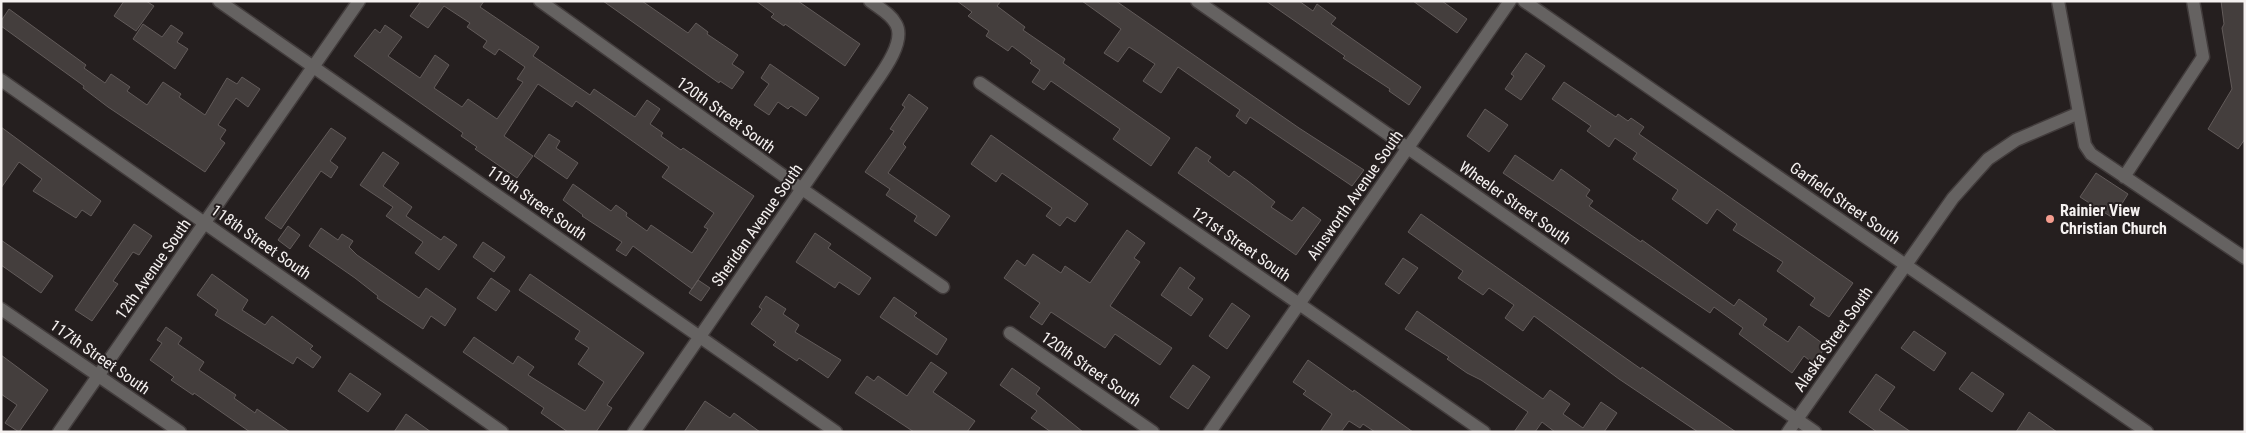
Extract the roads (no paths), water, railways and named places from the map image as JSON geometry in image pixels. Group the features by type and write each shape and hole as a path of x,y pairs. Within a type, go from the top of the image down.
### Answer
{"street":[{"name":"119th Street South","path":"219,1 836,432"},
{"name":"12th Avenue South","path":"59,432 358,1"},
{"name":"120th Street South","path":"540,1 802,189 943,287"},
{"name":"Sheridan Avenue South","path":"634,432 886,66 898,44 899,33 894,20 870,1"},
{"name":"Wheeler Street South","path":"1197,1 1815,432"},
{"name":"Ainsworth Avenue South","path":"1210,432 1510,1"},
{"name":"Garfield Street South","path":"1524,1 2147,432"},
{"path":"2058,1 2085,144 2091,154 2245,258"},
{"path":"2124,177 2202,57 2193,1"},
{"name":"118th Street South","path":"1,80 502,432"},
{"name":"121st Street South","path":"980,83 1484,432"},
{"name":"Alaska Street South","path":"1788,432 1953,198 1988,159 2016,140 2079,113"},
{"name":"117th Street South","path":"1,309 180,432"},
{"name":"120th Street South","path":"1010,333 1153,432"}],"place":[{"name":"Rainier View Christian Church","path":"2050,219"}]}
